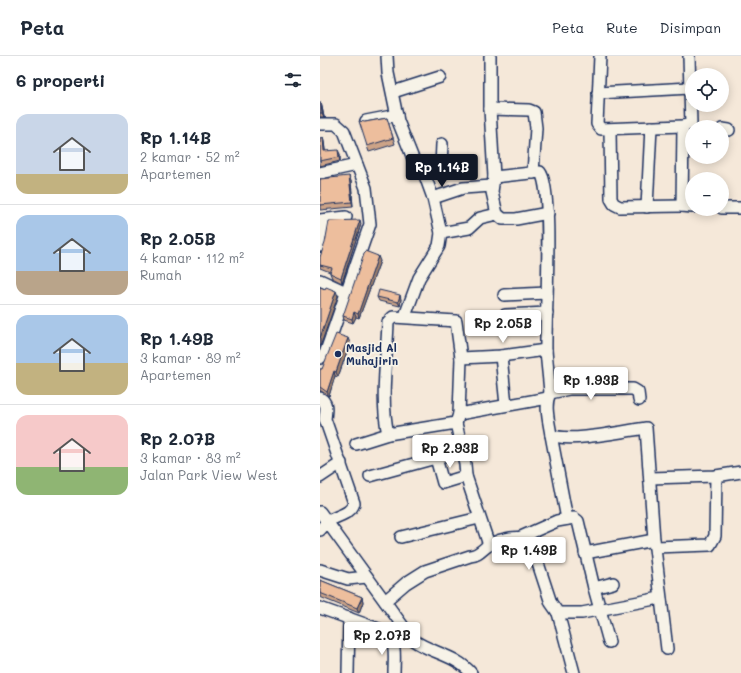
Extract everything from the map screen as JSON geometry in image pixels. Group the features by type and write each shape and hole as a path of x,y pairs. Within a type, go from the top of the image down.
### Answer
{"street":[{"path":"387,56 388,74 398,121 414,162 424,173 433,198 441,233 439,246 419,278 405,316"},
{"path":"490,56 490,109 493,182 497,214 503,219 516,219 548,212"},
{"path":"600,56 597,124 600,129 610,130 685,126"},
{"path":"689,56 689,68"},
{"path":"393,92 440,77"},
{"path":"598,93 685,88"},
{"path":"490,109 528,110 534,112 536,128 533,173"},
{"path":"366,121 397,115"},
{"path":"320,124 336,124 344,131 366,188 370,224 326,354 320,358"},
{"path":"647,207 651,127"},
{"path":"610,130 610,199 614,204 620,206 685,207"},
{"path":"424,173 441,166 442,144"},
{"path":"320,173 357,165"},
{"path":"433,198 463,188 533,173 540,172 543,175 548,212 546,350 551,435 567,518"},
{"path":"729,208 741,208"},
{"path":"441,233 469,228 480,218 497,214"},
{"path":"320,246 324,230 322,220 346,217"},
{"path":"320,280 346,292"},
{"path":"504,296 547,293"},
{"path":"505,315 547,313"},
{"path":"388,434 385,410 388,322 393,317 405,316 456,321 461,358 458,418 461,451 465,464 466,476 489,546"},
{"path":"461,358 502,356 546,350"},
{"path":"502,356 506,405"},
{"path":"356,444 388,434 458,418 569,389 633,389 638,392 639,400"},
{"path":"320,398 325,401 326,407 322,421 341,463 354,503 349,511 328,521 320,530"},
{"path":"551,435 558,438 574,437 646,428 655,543 666,649"},
{"path":"370,476 461,451"},
{"path":"436,458 439,474 443,482 466,476"},
{"path":"320,477 341,463"},
{"path":"650,478 716,476 741,472"},
{"path":"585,553 655,543 710,545 715,536 716,476"},
{"path":"320,512 413,640 423,647 464,665 471,673"},
{"path":"401,537 479,518"},
{"path":"385,601 398,589 424,571 470,556 478,555 489,546 504,540 522,537 532,531 567,518 574,518 578,521 609,642"},
{"path":"522,537 531,542 551,603 558,613 574,673"},
{"path":"320,570 348,579 367,577"},
{"path":"594,588 613,583"},
{"path":"558,613 566,614 601,610 660,598"},
{"path":"320,608 387,632 391,636 393,644 394,673"},
{"path":"348,673 349,618"}],"building":[{"path":"321,103 322,113 320,113"},
{"path":"387,118 393,138 367,146 359,121 365,122"},
{"path":"323,137 324,151 338,150 339,157 320,161 320,138"},
{"path":"349,176 352,202 320,205 320,179"},
{"path":"360,220 341,278 330,273 332,268 320,265 320,257 325,243 329,221"},
{"path":"365,251 378,256 358,314 354,312 352,319 343,316"},
{"path":"320,287 325,289 326,287 336,291 320,338"},
{"path":"379,290 400,295 398,302 377,297"},
{"path":"336,334 348,338 327,392 320,387 320,369 322,369"},
{"path":"320,580 362,597 357,608 320,593"}],"place":[{"name":"Masjid Al Muhajirin","path":"338,354"}]}
